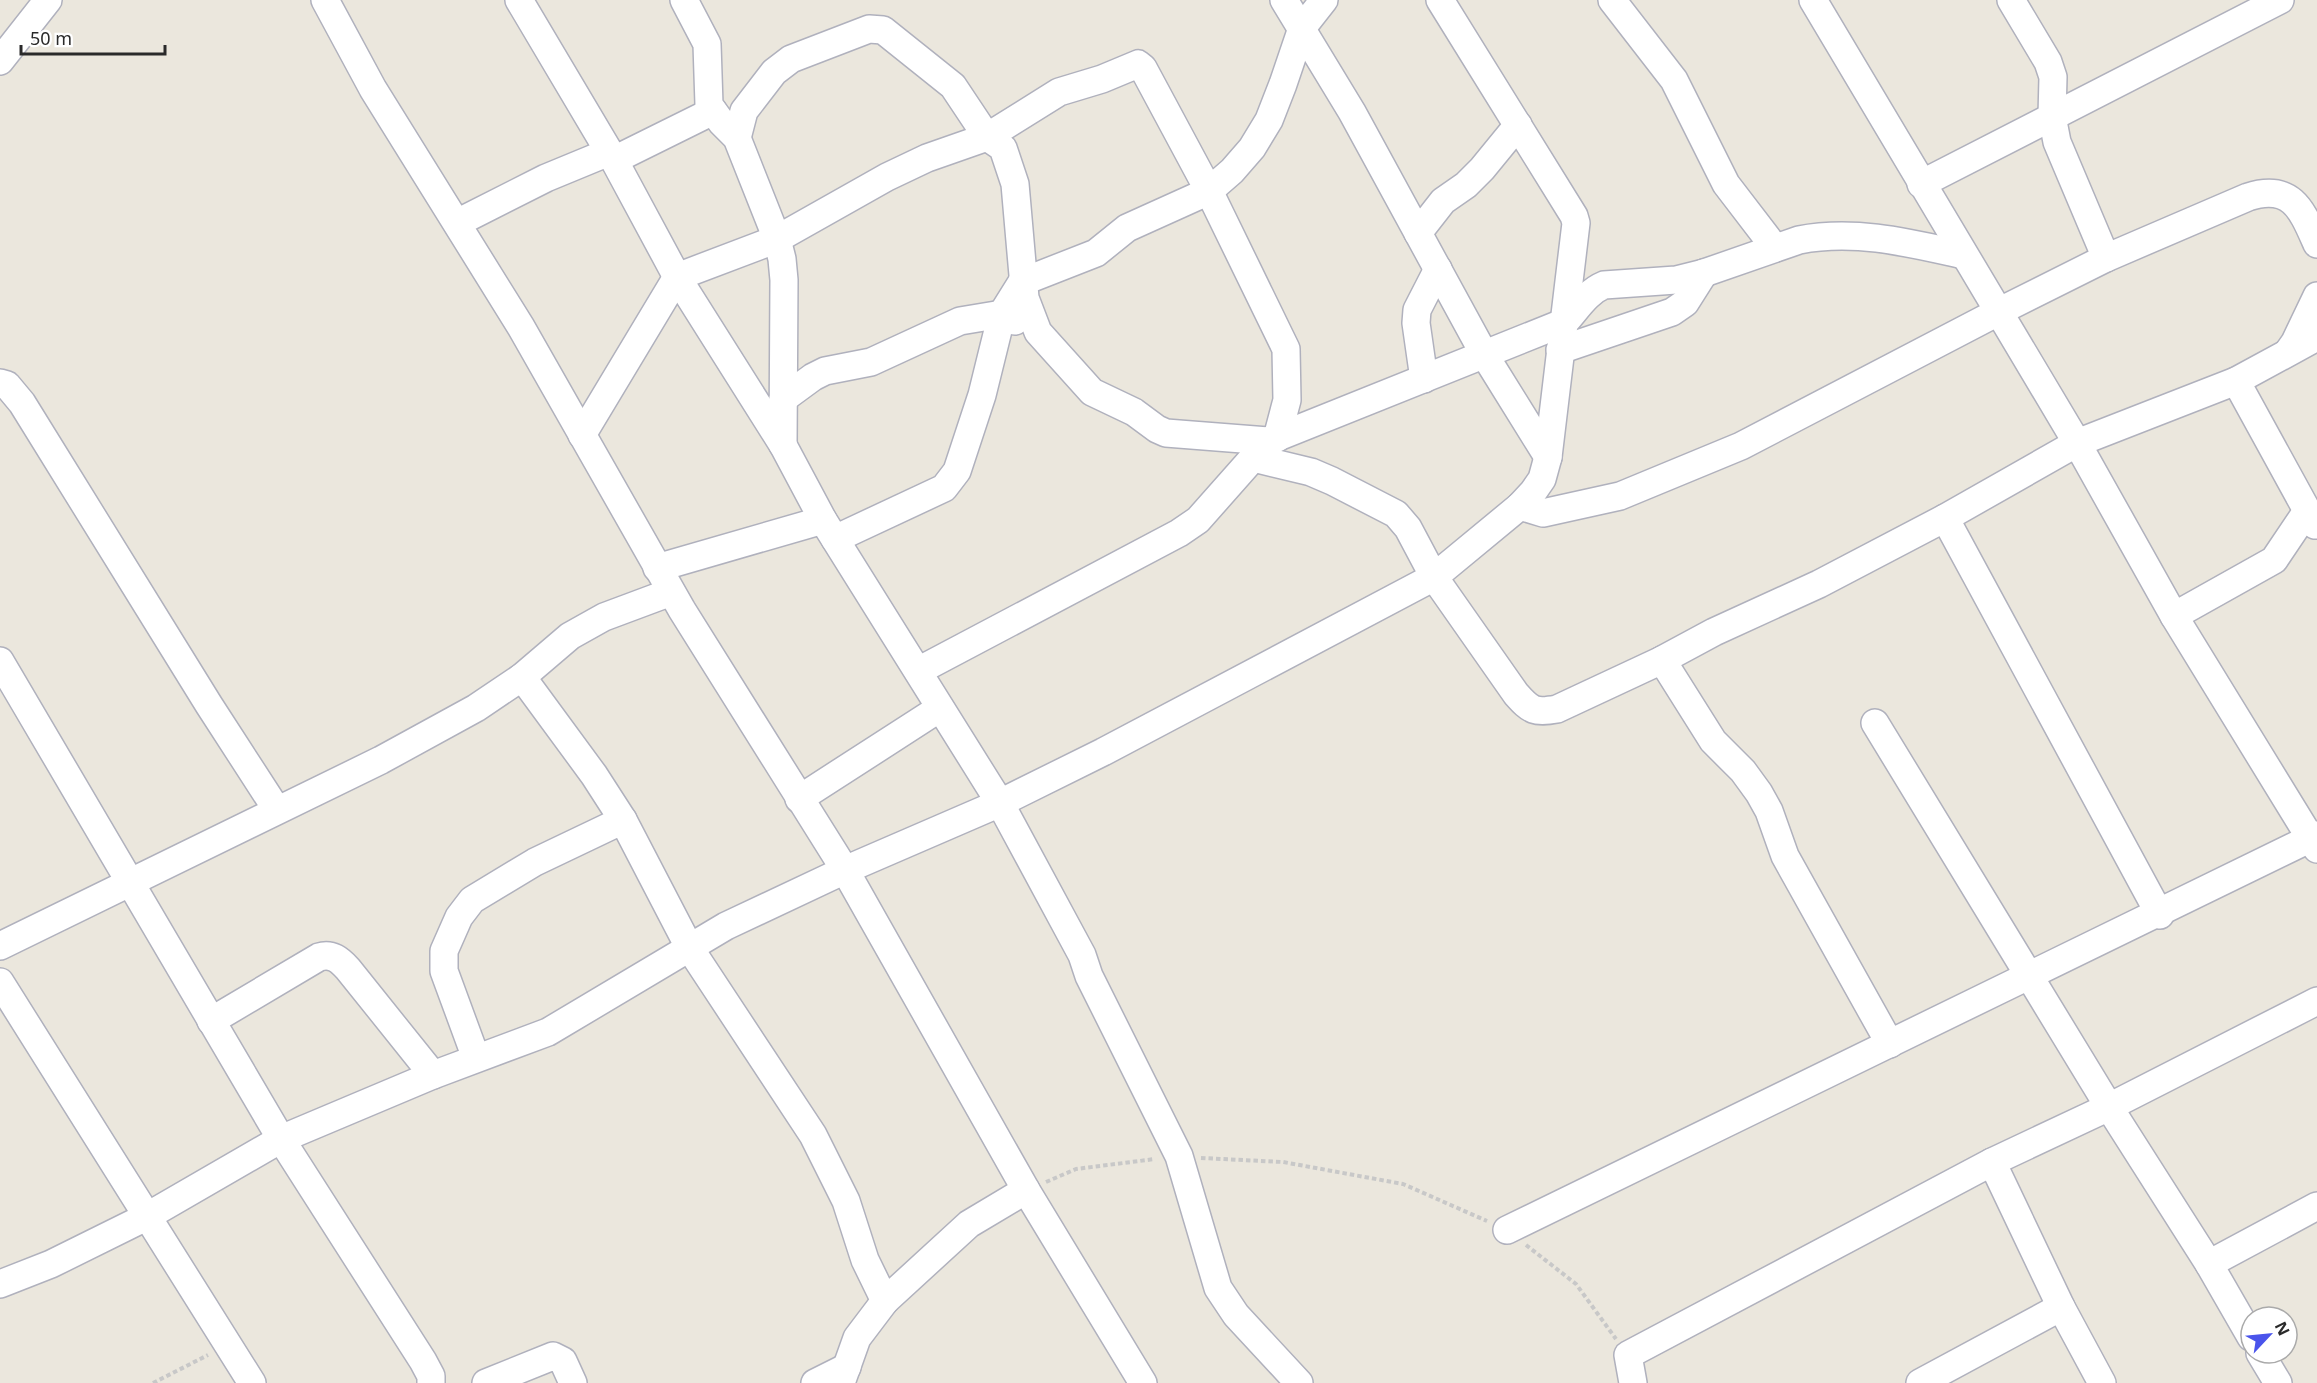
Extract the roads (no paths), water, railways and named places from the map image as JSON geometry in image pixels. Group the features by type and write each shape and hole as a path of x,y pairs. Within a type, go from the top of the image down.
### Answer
{"street":[{"path":"0,61 48,0"},
{"path":"325,0 373,89 521,327 671,592 844,870 1026,1190 1143,1383"},
{"path":"519,0 611,156 677,277 783,444 829,530 1000,803 1082,955 1089,976 1179,1156 1218,1288 1236,1315 1299,1383"},
{"path":"684,0 707,44 708,98 713,111 737,138 777,239 782,259 784,280 783,444"},
{"path":"1284,0 1352,112 1484,354 1548,457"},
{"path":"657,568 829,530 944,488 957,471 982,395 1002,314 1022,282 1088,257 1126,228 1209,191 1232,171 1252,148 1269,120 1302,28 1324,0"},
{"path":"0,1284 51,1264 146,1216 281,1139 433,1075 548,1032 726,926 844,870 1000,803 1103,752 1434,577 1520,506 1542,479 1548,457 1576,223 1574,216 1518,124 1440,0"},
{"path":"1612,0 1674,80 1726,184 1775,248"},
{"path":"1508,1230 2029,976 2315,841 2174,616 2077,443 1813,0"},
{"path":"2011,0 2050,69 2054,87 2052,116 2057,142 2106,258"},
{"path":"1921,184 2280,0"},
{"path":"737,138 744,111 750,101 791,59 874,28 883,30 897,39 953,86 987,137 1003,148 1015,184 1025,298 1038,332 1092,392 1134,412 1157,429 1174,435 1266,446 1311,472 1332,480 1395,514 1408,528 1434,577 1516,694 1527,706 1540,712 1557,710 1662,660 1714,632 1819,584 1945,518 2077,443 2236,381 2317,337"},
{"path":"582,435 677,277 777,239 887,177 927,158 987,137 1059,93 1140,65 1209,191 1286,349 1287,399 1266,446 1198,520 1179,533 918,671"},
{"path":"457,223 546,178 611,156 713,111"},
{"path":"1418,233 1443,201 1466,185 1482,169 1518,124"},
{"path":"1520,506 1543,513 1620,496 1741,446 2106,258 2260,193 2280,195 2297,205 2306,217 2317,244"},
{"path":"1266,446 1565,322 1588,296 1604,285 1659,283 1704,273 1775,248 1815,237 1854,236 1890,239 1964,255"},
{"path":"1424,379 1416,323 1417,310 1438,269"},
{"path":"1560,350 1680,308 1704,273"},
{"path":"2287,353 2295,342 2317,296"},
{"path":"783,399 825,371 870,362 960,321 1002,314 1038,332"},
{"path":"2174,616 2274,560 2312,520 2236,381"},
{"path":"0,383 7,385 22,403 277,810"},
{"path":"1945,518 2160,915"},
{"path":"0,946 426,736 476,708 522,678 570,636 604,617 671,592"},
{"path":"1662,660 1713,741 1743,771 1759,793 1769,811 1785,856 1890,1044"},
{"path":"0,661 281,1139 418,1351 431,1376 431,1383"},
{"path":"522,678 594,775 623,820 689,947 813,1135 846,1201 865,1260 885,1301"},
{"path":"799,800 940,708"},
{"path":"1875,723 2239,1316"},
{"path":"476,1058 444,971 444,951 459,917 472,900 535,862 623,820"},
{"path":"211,1021 319,957 328,955 336,958 348,969 433,1075"},
{"path":"0,982 252,1383"},
{"path":"1633,1383 1628,1355 1992,1162 2109,1107 2317,1001"},
{"path":"1992,1162 2099,1381"},
{"path":"814,1383 844,1375 857,1338 885,1301 969,1224 1026,1190"},
{"path":"2209,1264 2317,1206"},
{"path":"1920,1383 2061,1307"},
{"path":"486,1383 553,1356 563,1361 573,1383"},
{"path":"2267,1365 2277,1383"}]}
